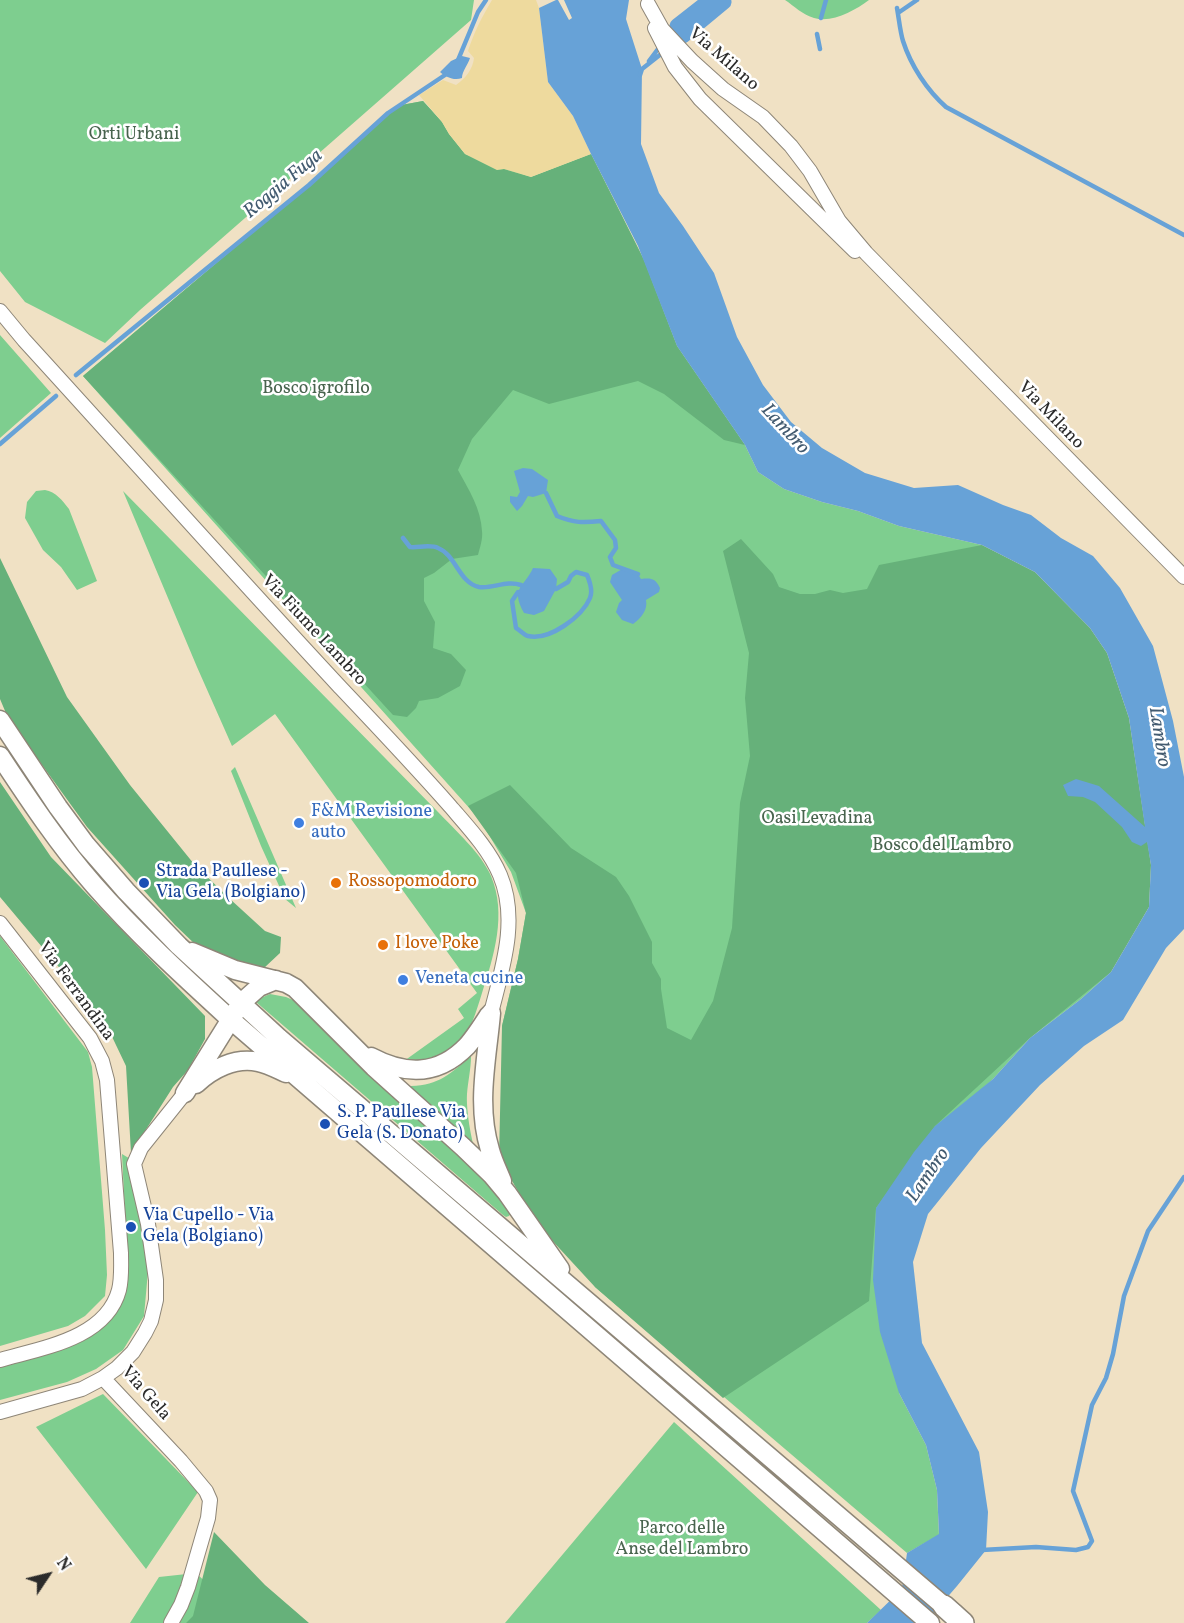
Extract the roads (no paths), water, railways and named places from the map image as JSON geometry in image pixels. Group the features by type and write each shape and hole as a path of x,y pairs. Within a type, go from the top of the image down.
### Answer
{"highway":[{"path":"944,1606 963,1623"}],"main road":[{"path":"0,720 86,845 179,946 279,1038 574,1291 944,1606 969,1623"},
{"path":"0,756 55,836 93,884 151,945 230,1019 930,1623"},
{"path":"179,946 235,970 276,980 295,988 397,1089 464,1147 492,1175 507,1193 574,1291"},
{"path":"185,1093 241,1003 259,987 276,980"},
{"path":"349,1043 385,1064 410,1070 428,1069 449,1061 462,1051 491,1013"},
{"path":"491,1013 483,1081 483,1111 490,1149 507,1193"},
{"path":"185,1093 207,1074 232,1063 243,1061 257,1062 302,1080"}],"street":[{"name":"Via Milano","path":"647,2 668,57 700,99 839,238 891,279"},
{"name":"Via Milano","path":"647,2 662,29 687,57 723,89 763,117 791,146 810,171 843,226 861,248 1184,578"},
{"name":"Via Fiume Lambro","path":"0,311 298,642 420,773 490,856 503,883 509,916 505,953 491,1013"},
{"name":"Via Ferrandina","path":"0,923 90,1038 102,1061 107,1080 122,1272 118,1292 111,1307 95,1324 77,1337 0,1360"},
{"name":"Via Gela","path":"171,1623 189,1587 208,1518 210,1500 206,1491 181,1461 103,1378 133,1352 151,1321 156,1300 156,1280 148,1224 134,1164 141,1148 185,1093"},
{"path":"0,1412 82,1389 103,1378"}],"water":[{"name":"Lambro","path":"556,0 569,20 572,18 564,0 629,0 626,19 642,69 641,144 659,193 714,273 737,337 763,385 791,422 822,448 865,473 914,488 958,485 1031,515 1061,538 1093,556 1120,588 1153,646 1173,721 1184,777 1184,929 1166,948 1123,1020 1084,1046 1040,1085 981,1148 928,1214 913,1262 922,1343 979,1452 988,1512 986,1550 925,1623 867,1623 902,1589 907,1553 939,1534 937,1490 926,1445 899,1393 880,1332 873,1280 876,1208 914,1152 935,1126 993,1079 1030,1038 1081,999 1111,972 1149,907 1151,865 1147,842 1141,846 1132,842 1122,827 1095,802 1083,797 1068,796 1063,785 1076,779 1099,786 1145,827 1129,718 1107,653 1090,628 1035,572 982,545 899,526 858,511 822,502 784,489 758,472 745,445 677,346 638,246 573,116 548,82 539,8"},
{"path":"462,56 470,58 462,78 450,78 440,72 451,61"},
{"path":"523,468 532,469 548,480 546,493 533,497 528,496 517,511 510,502 510,496 517,497 520,492 514,471"},
{"path":"533,568 550,569 557,579 556,589 544,611 534,615 524,613 518,598 520,588"},
{"path":"624,568 638,574 641,579 654,580 660,588 659,592 646,600 643,614 633,624 622,620 616,612 622,600 610,582 612,575"}],"waterway":[{"name":"Roggia Fuga","path":"458,60 478,12 486,0"},
{"path":"677,26 710,0"},
{"path":"821,18 826,0"},
{"path":"898,13 917,0"},
{"path":"683,36 724,2"},
{"path":"897,8 902,37 910,59 926,85 946,107 1184,235"},
{"path":"817,34 820,49"},
{"path":"649,61 658,49"},
{"path":"640,75 642,69 661,54"},
{"name":"Roggia Fuga","path":"76,375 309,185 388,113 448,73"},
{"path":"0,444 56,396"},
{"path":"546,493 557,516 579,522 601,521 615,540 616,548 610,557 613,565 638,574"},
{"path":"403,538 410,547 438,548 449,556 467,580 479,587 510,583 521,585"},
{"path":"518,592 512,601 516,628 526,635 536,637 555,631 572,620 580,613 591,595 587,575 576,572 568,582 556,589"},
{"path":"982,1550 1036,1547 1076,1550 1088,1547 1092,1541 1073,1491 1092,1405 1106,1378 1124,1296 1148,1231 1184,1177"}],"place":[{"name":"F&M Revisione auto","path":"299,823"},
{"name":"Strada Paullese - Via Gela (Bolgiano)","path":"144,883"},
{"name":"Rossopomodoro","path":"336,883"},
{"name":"I love Poke","path":"383,945"},
{"name":"Veneta cucine","path":"403,980"},
{"name":"S. P. Paullese Via Gela (S. Donato)","path":"325,1124"},
{"name":"Via Cupello - Via Gela (Bolgiano)","path":"131,1227"}],"park label":[{"name":"Orti Urbani","path":"134,136"},
{"name":"Bosco igrofilo","path":"316,390"},
{"name":"Oasi Levadina","path":"817,820"},
{"name":"Bosco del Lambro","path":"942,847"},
{"name":"Parco delle Anse del Lambro","path":"682,1540"}]}
